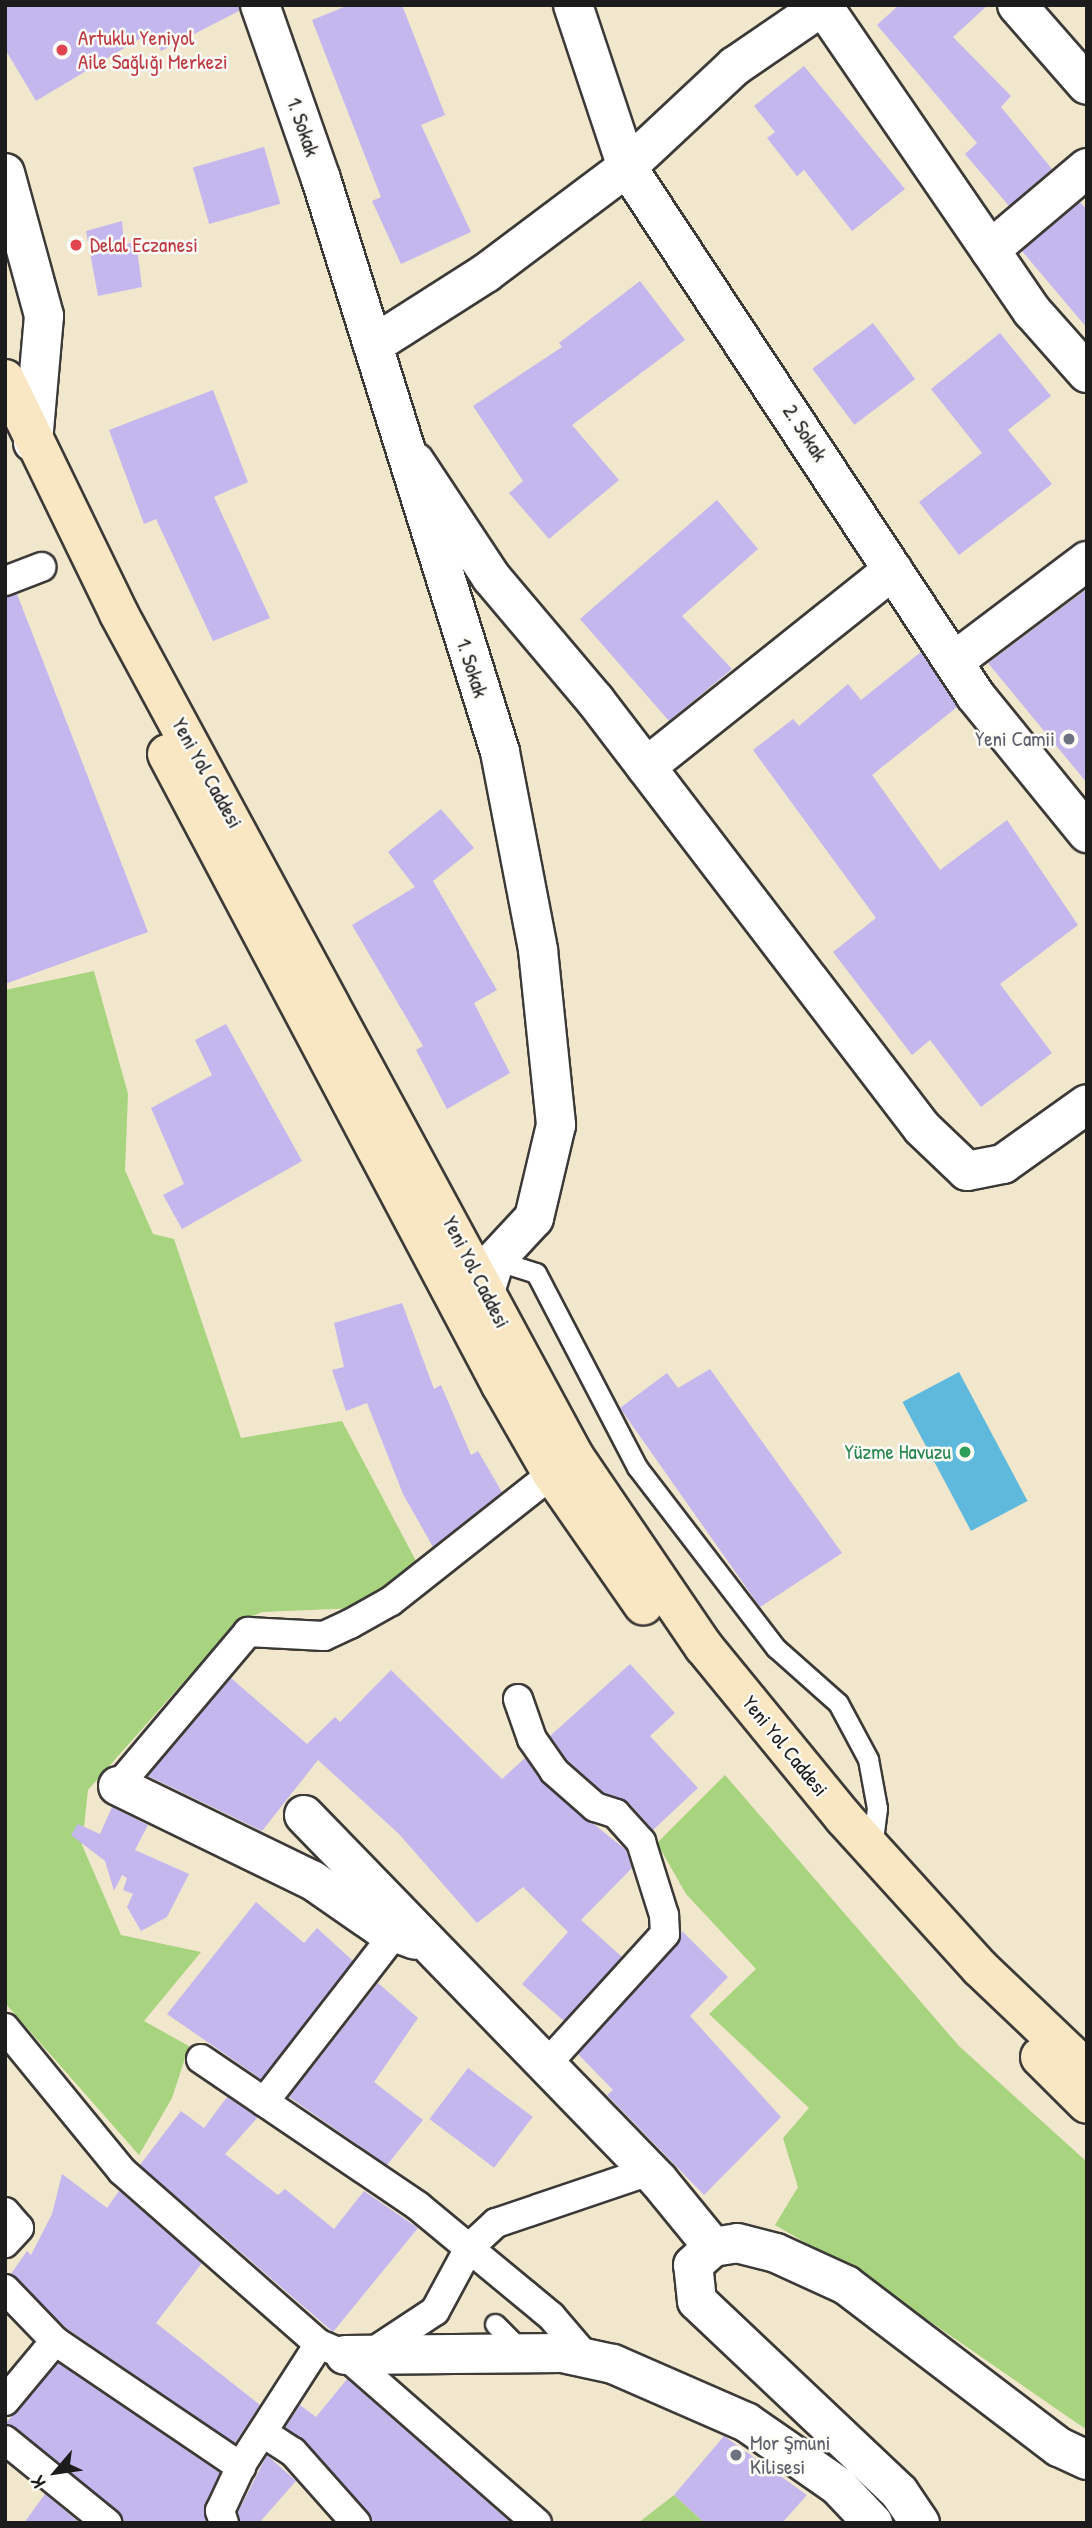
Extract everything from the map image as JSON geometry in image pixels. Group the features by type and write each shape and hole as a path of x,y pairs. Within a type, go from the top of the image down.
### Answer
{"main road":[{"name":"Yeni Yol Caddesi","path":"5,379 19,438 124,675 552,1474 664,1635 837,1844 1087,2104"},
{"name":"Yeni Yol Caddesi","path":"19,438 489,1273 547,1411 607,1506 704,1647 872,1849 980,1968 1087,2070"}],"street":[{"name":"1. Sokak","path":"260,5 373,345 500,752 538,950 556,1125 534,1218 489,1273"},
{"name":"2. Sokak","path":"573,5 627,167 892,570 957,659 975,695 1087,833"},
{"path":"1017,5 1087,85"},
{"path":"373,345 486,273 627,167 735,66 823,6 990,250 1087,373"},
{"path":"990,250 1087,168"},
{"path":"5,173 44,316 19,438"},
{"path":"404,446 491,577 646,767 922,1128 967,1171 1003,1164 1087,1104"},
{"path":"957,659 1087,561"},
{"path":"5,581 41,567"},
{"path":"646,767 892,570"},
{"path":"475,1333 489,1273"},
{"path":"412,1939 300,1874 118,1786 248,1632 324,1636 350,1624 391,1601 552,1474"},
{"path":"518,1699 532,1739 554,1771 595,1807 616,1814 642,1842 664,1915 665,1934 544,2067"},
{"path":"304,1815 412,1939 650,2171 713,2247"},
{"path":"264,2102 412,1939"},
{"path":"5,2028 122,2171 344,2351 537,2523"},
{"path":"201,2059 469,2249 551,2316 587,2358"},
{"path":"224,2523 220,2511 241,2467 265,2434 283,2394 344,2351 435,2311 469,2249 496,2223 650,2171"},
{"path":"5,2213 19,2228 5,2243"},
{"path":"920,2523 900,2492 697,2301 693,2265 713,2247 737,2243 776,2253 846,2285 1059,2446 1087,2460"},
{"path":"5,2289 55,2341 241,2467"},
{"path":"5,2401 55,2341"},
{"path":"344,2351 524,2354 587,2358 688,2392 746,2422 818,2470 873,2523"},
{"path":"265,2434 293,2452 356,2523"},
{"path":"5,2440 107,2523"}],"lane":[{"path":"489,1273 536,1273 637,1467 776,1648 838,1703 868,1759 877,1808 872,1849"},
{"path":"495,2324 524,2354"}],"green space":[{"path":"94,971 128,1094 125,1170 153,1234 174,1239 241,1438 342,1421 416,1561 357,1608 262,1612 235,1624 88,1790 82,1845 121,1935 201,1952 144,2021 189,2046 172,2098 139,2155 5,2003 5,990"},
{"path":"725,1775 959,2046 1087,2162 1087,2430 867,2278 775,2225 798,2187 783,2138 809,2108 709,2014 756,1969 686,1894 657,1843"},
{"path":"674,2495 705,2523 638,2523"}],"water":[{"name":"Yüzme Havuzu","path":"959,1372 1028,1501 971,1531 902,1402"}],"building":[{"name":"Artuklu Yeniyol Aile Sağlığı Merkezi","path":"5,5 239,5 239,11 161,51 151,32 36,101 5,49"},
{"path":"349,5 402,5 445,115 421,125 471,232 401,264 372,201 381,197 312,20"},
{"path":"899,5 988,5 953,37 1011,96 1001,107 1052,169 1009,206 965,154 977,143 877,25"},
{"path":"804,66 905,189 852,231 804,170 797,176 767,138 775,132 754,106"},
{"path":"264,147 280,204 209,224 193,167"},
{"path":"1080,202 1087,210 1087,328 1022,251"},
{"path":"122,221 124,245 136,241 142,287 98,296 86,231"},
{"path":"640,281 685,340 572,425 619,480 549,539 509,493 523,481 473,406 562,347 559,343"},
{"path":"873,323 915,379 854,425 812,369"},
{"path":"1000,333 1051,396 1008,430 1052,484 959,555 919,502 982,453 931,389"},
{"path":"213,390 248,482 214,497 270,618 213,641 156,519 144,524 109,430"},
{"path":"717,500 758,549 682,616 732,669 669,721 580,619"},
{"path":"1087,589 1087,783 988,663"},
{"path":"17,594 148,932 5,984 5,597"},
{"path":"921,652 957,707 872,775 940,870 1007,820 1078,925 1000,984 1052,1053 981,1107 930,1040 912,1055 833,952 876,918 753,750 793,719 799,726 848,684 861,700"},
{"path":"441,809 474,848 433,881 497,990 474,1003 510,1073 447,1109 416,1050 423,1046 352,925 415,887 388,852"},
{"path":"226,1024 302,1161 182,1229 163,1195 184,1184 151,1108 212,1075 195,1040"},
{"path":"402,1303 434,1389 441,1385 471,1455 478,1451 502,1492 433,1547 403,1494 367,1403 346,1411 332,1370 344,1367 334,1323"},
{"path":"710,1369 842,1553 760,1607 620,1408 667,1373 678,1388"},
{"path":"630,1664 675,1713 650,1736 698,1788 653,1830 628,1802 603,1792 567,1760 550,1736"},
{"path":"391,1670 502,1779 525,1758 543,1783 626,1850 632,1868 581,1920 622,1957 564,2021 522,1984 568,1932 523,1887 477,1923 399,1834 318,1760 262,1831 148,1776 231,1678 307,1744 335,1717 340,1722"},
{"path":"112,1807 148,1825 135,1850 189,1874 167,1917 141,1931 127,1907 133,1894 123,1890 127,1878 122,1875 114,1891 105,1861 71,1835 78,1824 100,1834"},
{"path":"256,1902 304,1943 317,1928 353,1961 261,2079 167,2014"},
{"path":"682,1931 728,1977 690,2016 781,2117 704,2195 607,2095 613,2090 578,2054 677,1945"},
{"path":"378,1983 418,2018 374,2082 423,2120 387,2165 289,2097"},
{"path":"468,2068 533,2117 494,2168 429,2119"},
{"path":"227,2097 258,2117 225,2154 278,2195 285,2189 334,2229 364,2191 418,2228 333,2332 140,2165 181,2111 204,2128"},
{"path":"62,2174 107,2208 119,2191 202,2263 156,2323 260,2405 235,2443 66,2328 11,2274 27,2251 31,2255 52,2214"},
{"path":"58,2363 220,2473 205,2504 206,2523 123,2523 117,2510 5,2424"},
{"path":"347,2379 511,2523 372,2523 305,2441 285,2427 300,2405 316,2417"},
{"name":"Mor Şmuni Kilisesi","path":"724,2436 807,2495 782,2523 705,2523 674,2495"},
{"path":"267,2455 296,2481 259,2523 240,2523 238,2512"},
{"path":"45,2494 80,2523 24,2523"}],"place":[{"name":"Artuklu Yeniyol Aile Sağlığı Merkezi","path":"62,50"},
{"name":"Delal Eczanesi","path":"76,245"},
{"name":"Yeni Camii","path":"1069,739"},
{"name":"Yüzme Havuzu","path":"965,1452"},
{"name":"Mor Şmuni Kilisesi","path":"736,2455"}]}
